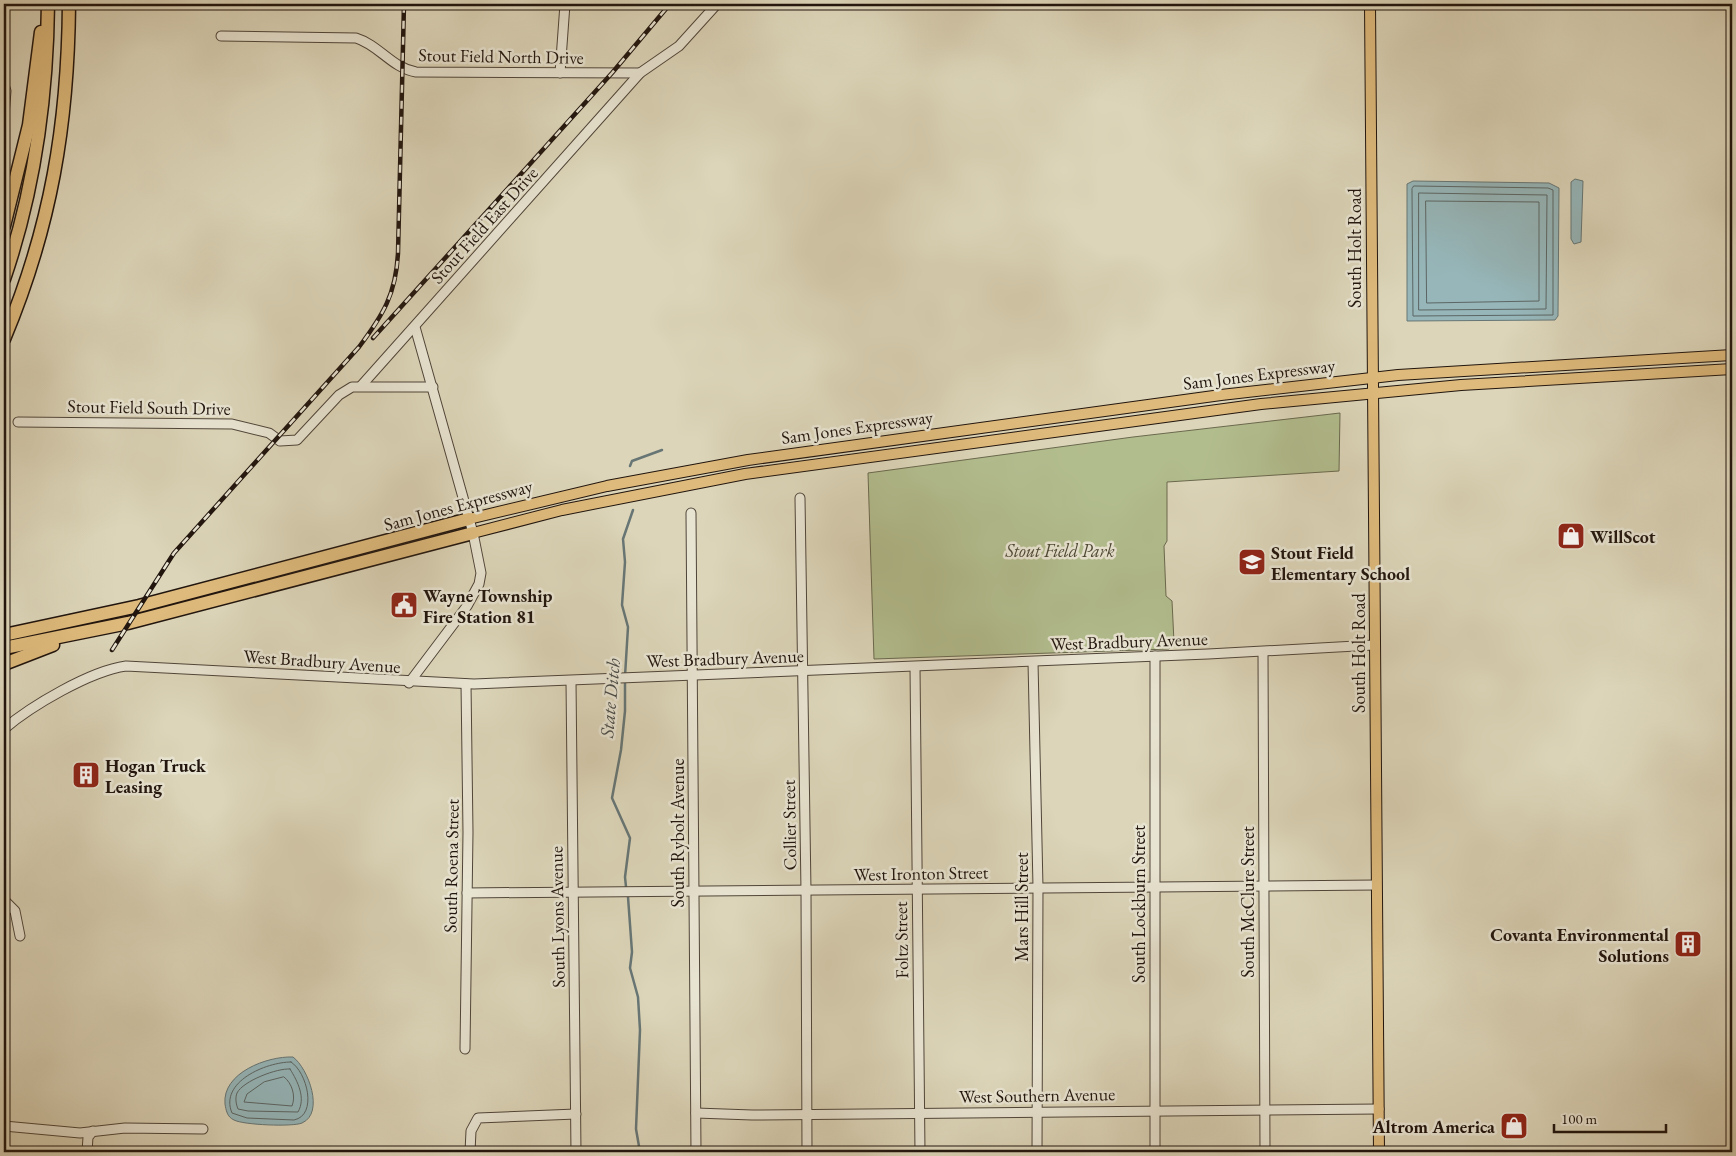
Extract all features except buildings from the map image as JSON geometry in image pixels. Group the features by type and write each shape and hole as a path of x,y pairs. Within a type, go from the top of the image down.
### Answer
{"highway":[{"path":"4,226 29,125 46,4"},
{"path":"4,278 24,211 36,153 45,85 46,4"},
{"path":"4,339 36,249 57,164 67,90 69,4"},
{"name":"Sam Jones Expressway","path":"4,635 112,612 469,519"},
{"name":"Sam Jones Expressway","path":"4,648 98,630 198,606 473,533"},
{"path":"4,664 98,630"}],"main road":[{"name":"South Holt Road","path":"1370,4 1371,392 1379,1152"},
{"name":"Sam Jones Expressway","path":"469,519 607,486 748,460 1220,395 1371,378 1732,355"},
{"name":"Sam Jones Expressway","path":"473,533 562,510 745,474 1261,404 1371,392 1732,369"}],"street":[{"path":"560,73 565,4"},
{"name":"Stout Field East Drive","path":"361,386 640,73 679,46 717,4"},
{"name":"Stout Field North Drive","path":"221,36 356,38 373,46 402,68 416,72 640,73"},
{"path":"4,86 4,115"},
{"path":"409,683 460,618 479,584 481,565 415,327"},
{"name":"Stout Field South Drive","path":"18,422 232,424 252,427 269,433 276,439 285,442 297,440 342,392 354,386 361,386"},
{"path":"361,386 433,387"},
{"name":"Collier Street","path":"800,498 804,672 807,1152"},
{"name":"South Rybolt Avenue","path":"691,513 696,1152"},
{"name":"West Bradbury Avenue","path":"4,730 53,696 103,673 126,666 409,683 466,684 804,672 1263,652 1374,645"},
{"name":"South McClure Street","path":"1263,652 1264,1152"},
{"name":"South Lockburn Street","path":"1155,656 1155,1152"},
{"name":"Mars Hill Street","path":"1033,662 1038,887 1037,1152"},
{"name":"Foltz Street","path":"915,667 920,1152"},
{"name":"South Lyons Avenue","path":"571,681 576,1152"},
{"name":"South Roena Street","path":"465,1049 467,893 466,684"},
{"name":"West Ironton Street","path":"467,893 1376,885"},
{"path":"4,900 10,903 15,911 20,936"},
{"name":"West Southern Avenue","path":"696,1113 806,1115 1379,1109"},
{"path":"470,1152 471,1131 475,1120 492,1116 576,1114"},
{"path":"4,1126 80,1132 125,1128 202,1129"},
{"path":"87,1152 88,1137 93,1131"}],"green space":[{"name":"Stout Field Park","path":"1340,413 1339,471 1167,482 1167,541 1164,546 1166,596 1172,601 1174,642 1169,649 874,659 868,473 1133,437"}],"water":[{"path":"1575,179 1583,181 1581,242 1574,244 1571,239 1571,182"},
{"path":"1413,181 1549,183 1559,188 1558,316 1555,320 1407,321 1407,184"},
{"path":"282,1057 293,1057 304,1071 312,1090 313,1101 309,1118 302,1123 279,1125 239,1122 230,1117 225,1104 226,1093 238,1075 259,1063"}],"waterway":[{"name":"State Ditch","path":"630,466 632,461 662,450"},
{"name":"State Ditch","path":"625,676 628,627 622,605 625,562 623,539 633,510"},
{"name":"State Ditch","path":"625,681 625,711 621,750 612,798 630,838 625,877 626,887"},
{"name":"State Ditch","path":"628,897 632,952 630,968 638,997 640,1030 636,1129 640,1152"}],"railway":[{"path":"112,650 174,553 359,347 375,325 387,303 397,267 398,253 404,4"},
{"path":"373,338 612,73 670,4"}],"place":[{"name":"WillScot","path":"1571,536"},
{"name":"Stout Field Elementary School","path":"1252,562"},
{"name":"Wayne Township Fire Station 81","path":"404,605"},
{"name":"Hogan Truck Leasing","path":"86,775"},
{"name":"Covanta Environmental Solutions","path":"1688,944"},
{"name":"Altrom America","path":"1514,1126"}]}
